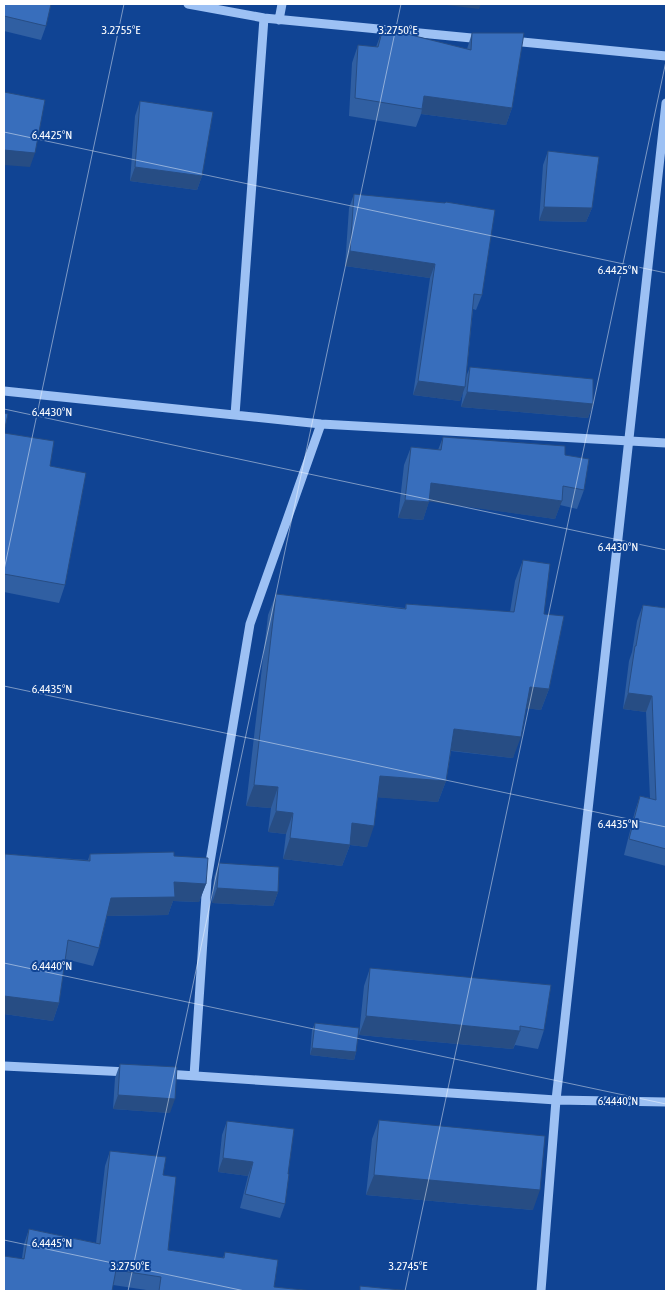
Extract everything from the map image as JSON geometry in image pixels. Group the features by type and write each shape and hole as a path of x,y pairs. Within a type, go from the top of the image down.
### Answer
{"street":[{"path":"188,4 279,20 487,39"},
{"path":"279,20 282,4"},
{"path":"235,415 264,18"},
{"path":"507,41 666,56"},
{"path":"541,1291 556,1100 666,103"},
{"path":"4,391 321,424 666,443"},
{"path":"194,1076 207,880 250,624 321,424"},
{"path":"4,1066 137,1073"},
{"path":"156,1074 556,1100 666,1102"}],"building":[{"path":"4,4 51,4 46,26 4,16"},
{"path":"383,28 471,50 472,33 524,33 512,108 424,96 422,109 355,98 358,45 378,47"},
{"path":"4,92 45,100 35,153 4,150"},
{"path":"140,101 213,112 202,176 135,167"},
{"path":"548,151 599,157 592,208 544,207"},
{"path":"354,194 446,202 495,210 482,295 474,294 465,387 418,381 435,264 350,251"},
{"path":"470,367 593,379 593,404 467,392"},
{"path":"4,413 8,414 4,432"},
{"path":"4,433 54,441 50,466 86,473 65,585 4,574"},
{"path":"443,437 565,446 565,455 589,459 584,490 563,486 562,501 431,483 429,502 405,500 411,447 441,450"},
{"path":"523,560 550,564 544,614 564,616 549,689 530,687 521,737 454,729 446,781 380,776 374,826 352,823 350,845 290,838 293,813 276,811 278,787 254,785 276,594 406,609 406,604 514,612"},
{"path":"643,605 666,608 666,849 629,839 640,796 656,800 652,696 628,693"},
{"path":"174,852 174,856 208,858 206,884 174,882 175,897 111,898 99,948 68,940 59,1003 4,996 5,854 90,861 90,854"},
{"path":"219,863 279,867 278,892 217,888"},
{"path":"370,968 551,985 544,1030 520,1026 520,1031 366,1016"},
{"path":"315,1023 359,1028 356,1052 312,1048"},
{"path":"120,1064 177,1067 175,1099 118,1095"},
{"path":"379,1120 545,1136 540,1190 374,1175"},
{"path":"227,1121 294,1129 285,1204 245,1194 253,1162 223,1158"},
{"path":"110,1151 166,1157 163,1175 176,1177 168,1250 224,1258 225,1252 278,1260 274,1287 313,1291 159,1291 161,1277 116,1270 112,1291 4,1291 4,1256 24,1259 29,1229 100,1244"},
{"path":"360,1286 411,1291 360,1291"}]}
